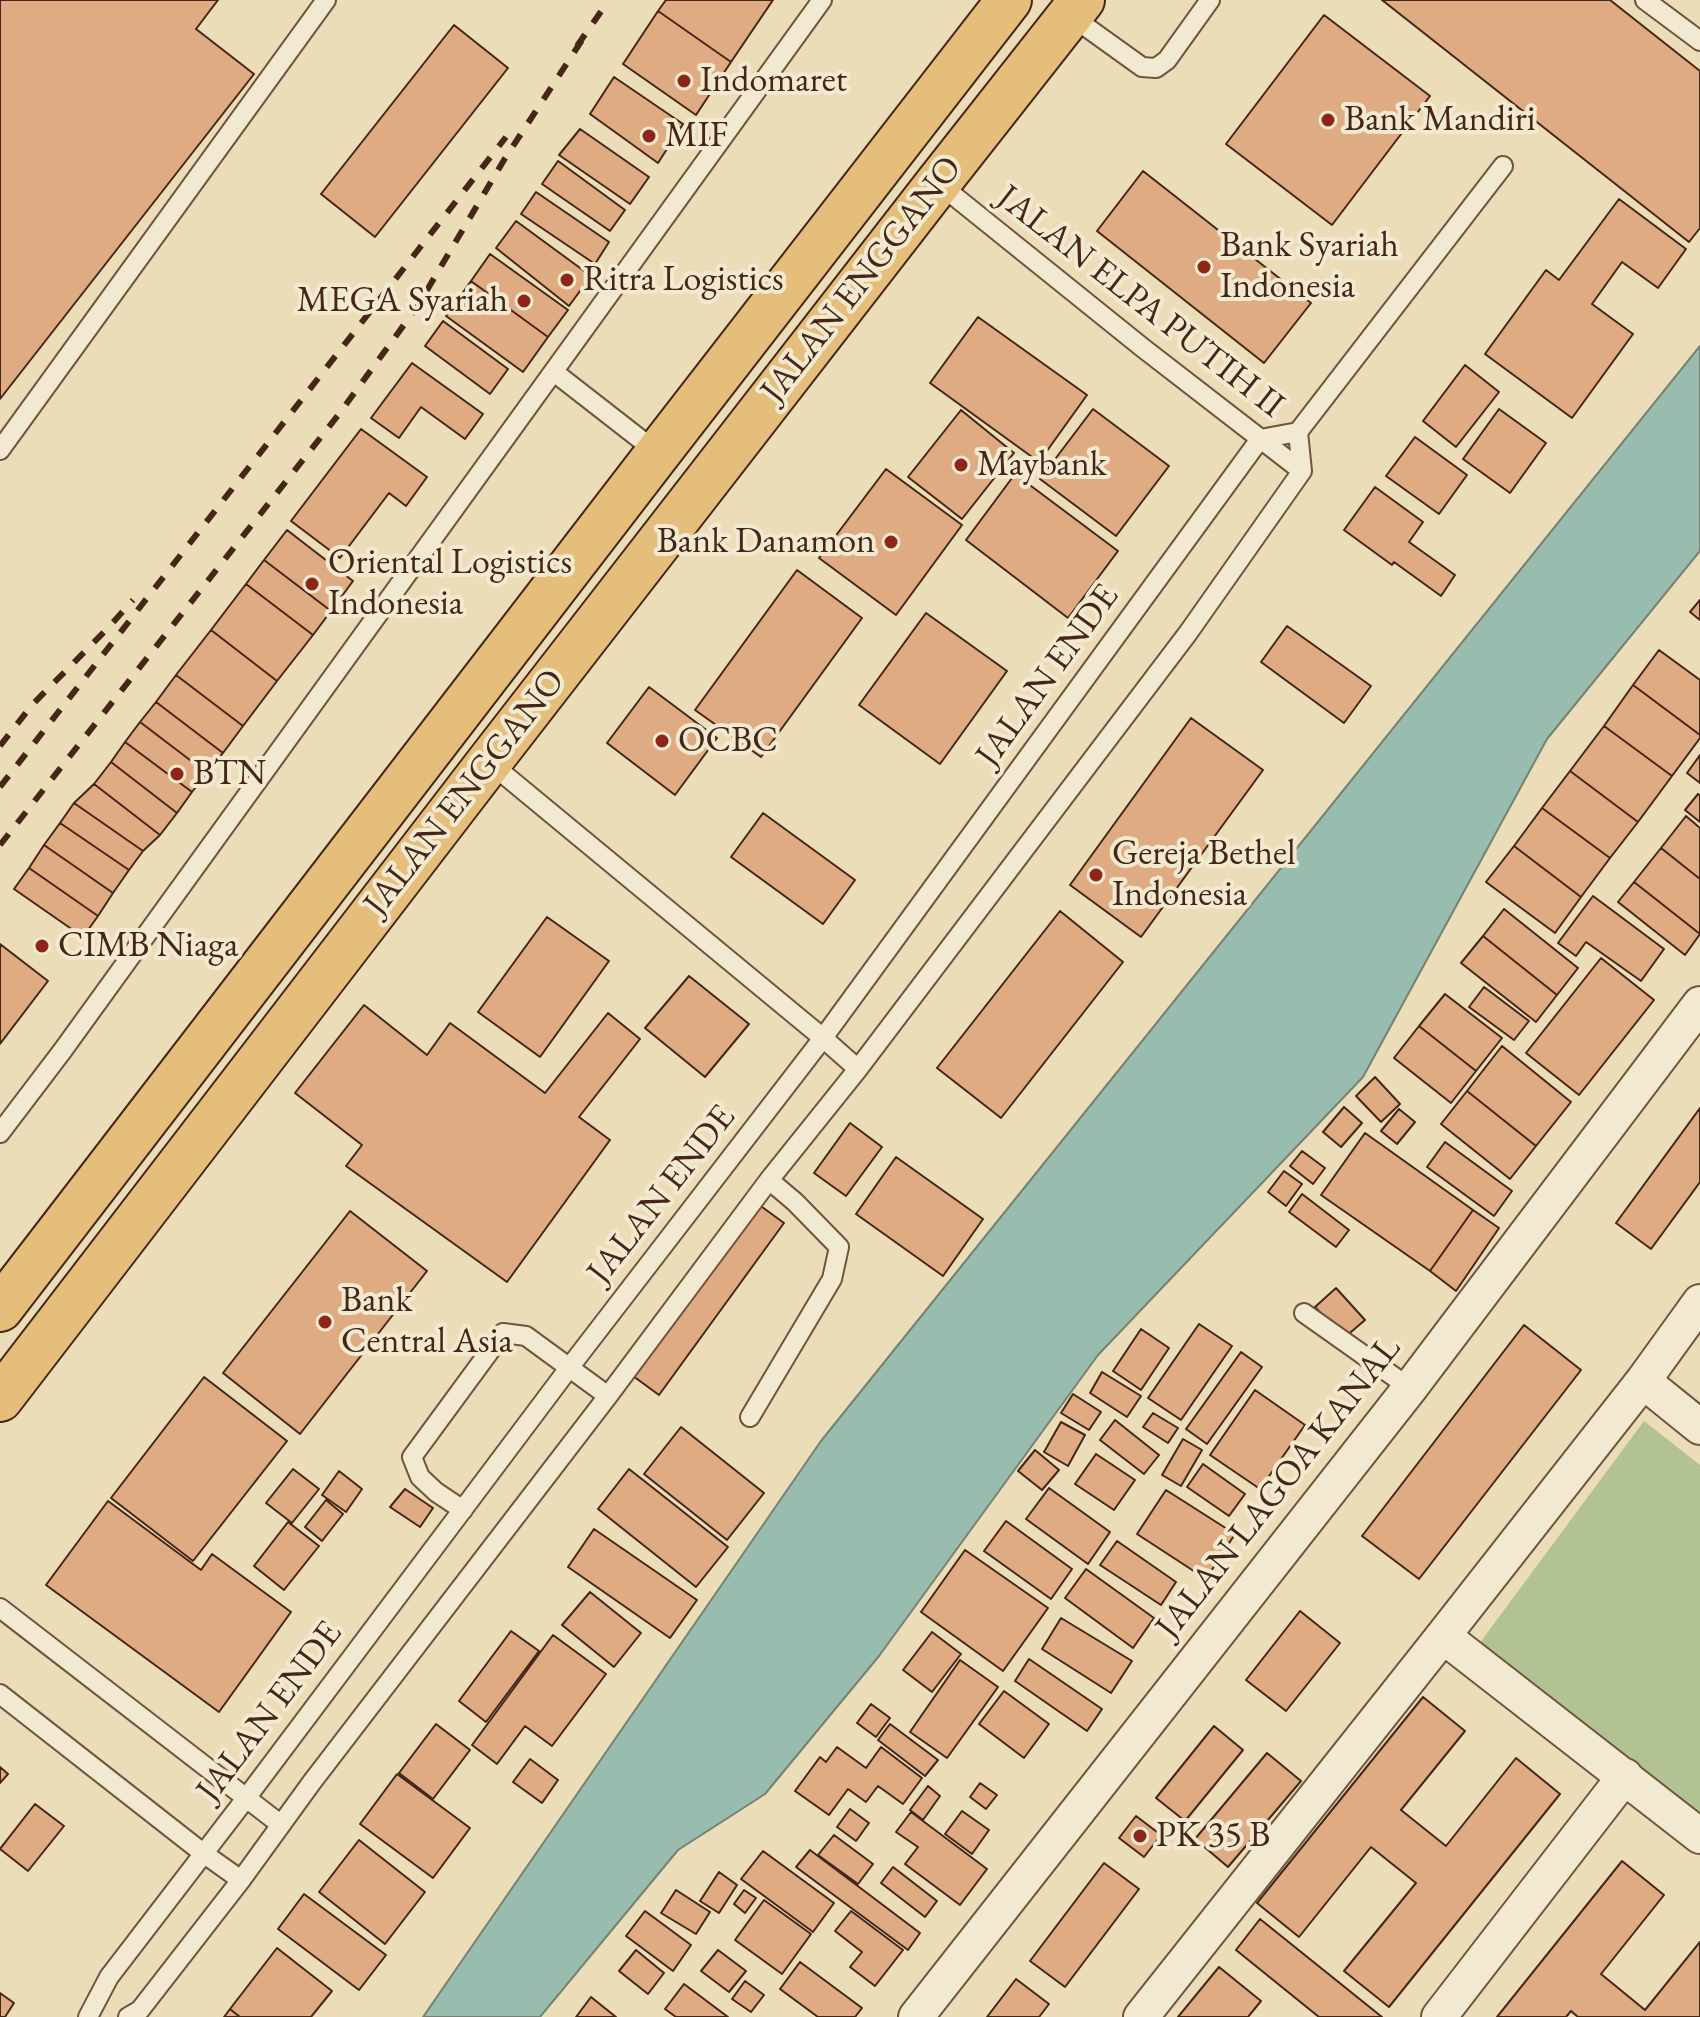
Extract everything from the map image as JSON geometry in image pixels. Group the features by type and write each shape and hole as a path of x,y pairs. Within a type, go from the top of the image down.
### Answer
{"highway":[{"name":"JALAN ENGGANO","path":"0,1309 1009,0"},
{"name":"JALAN ENGGANO","path":"0,1399 489,762 1076,8"}],"street":[{"name":"JALAN LAGOA KANAL","path":"916,2017 1410,1388 1700,1004"},
{"path":"1141,2017 1643,1381 1700,1302"},
{"path":"1643,1381 1700,1427"},
{"path":"1443,1636 1700,1836"},
{"path":"1439,2017 1625,1776"}],"lane":[{"path":"0,450 326,0"},
{"path":"0,1133 822,0"},
{"path":"1076,8 1142,67 1156,68 1167,60 1210,0"},
{"path":"1645,0 1700,41"},
{"path":"1260,439 1298,432 1503,166"},
{"name":"JALAN ELPA PUTIH II","path":"938,183 1302,471"},
{"path":"554,372 658,453"},
{"path":"1298,432 1302,471"},
{"name":"JALAN ENDE","path":"88,2017 109,1977 569,1368 823,1038 1260,439"},
{"name":"JALAN ENDE","path":"138,2015 769,1180 858,1069 1188,633 1302,471"},
{"path":"489,762 858,1069"},
{"path":"750,1417 832,1279 839,1247 769,1180"},
{"path":"1304,1313 1410,1388"},
{"path":"463,1510 420,1477 412,1457 503,1333 526,1336 608,1396"},
{"path":"0,1608 280,1824"},
{"path":"0,1694 241,1880"}],"green space":[{"path":"1644,1421 1700,1465 1700,1822 1476,1648"}],"shaded area":[{"path":"1700,346 1700,551 1547,739 1363,1077 1098,1355 879,1656 765,1794 678,1850 540,2017 423,2017 821,1441"}],"building":[{"path":"0,0 218,0 196,29 254,74 0,399"},
{"path":"666,0 773,0 731,62 658,11"},
{"path":"1382,0 1610,0 1700,71 1700,228 1689,242"},
{"path":"658,11 731,62 696,115 623,64"},
{"name":"Bank Mandiri","path":"1324,15 1430,96 1332,225 1226,144"},
{"path":"454,25 508,68 375,237 321,194"},
{"path":"614,77 683,124 658,163 590,114"},
{"path":"580,129 649,177 630,204 559,155"},
{"path":"558,161 625,210 610,231 542,184"},
{"name":"Bank Syariah Indonesia","path":"1143,171 1311,303 1264,363 1097,231"},
{"path":"536,192 609,242 595,264 521,214"},
{"path":"1619,199 1686,249 1658,288 1622,262 1592,304 1633,334 1572,418 1485,354 1546,270 1559,280"},
{"path":"516,221 591,276 569,306 496,248"},
{"path":"490,254 568,310 548,337 471,281"},
{"path":"471,281 548,337 523,372 446,316"},
{"path":"978,317 1087,395 1039,462 930,383"},
{"path":"443,321 508,369 490,394 425,346"},
{"path":"412,363 483,414 465,439 421,407 399,438 371,418"},
{"path":"1465,365 1499,392 1456,447 1423,421"},
{"path":"1093,409 1169,466 1116,536 1040,479"},
{"path":"1499,409 1546,443 1510,493 1463,459"},
{"name":"Maybank","path":"961,410 1014,453 962,519 908,477"},
{"path":"361,429 427,477 406,506 389,493 340,558 291,521"},
{"path":"1415,437 1467,475 1439,514 1386,476"},
{"name":"Bank Danamon","path":"886,469 962,525 896,615 819,558"},
{"path":"1015,474 1118,551 1068,618 966,540"},
{"path":"1375,487 1423,522 1409,542 1455,575 1441,596 1344,530"},
{"path":"287,530 353,581 331,611 264,560"},
{"path":"264,560 331,611 313,635 246,584"},
{"path":"797,570 862,618 761,757 695,710"},
{"path":"246,584 313,635 277,681 211,630"},
{"path":"1700,600 1700,620 1690,612"},
{"path":"926,613 1007,671 940,764 859,705"},
{"path":"1287,626 1371,686 1344,723 1261,662"},
{"path":"211,630 277,681 243,726 176,675"},
{"path":"1659,650 1700,680 1700,735 1633,685"},
{"path":"176,675 243,726 223,753 156,702"},
{"path":"1633,685 1700,735 1672,776 1604,726"},
{"name":"OCBC","path":"649,687 717,738 675,795 607,743"},
{"path":"156,702 223,753 207,773 140,722"},
{"path":"1191,718 1263,770 1141,937 1070,885"},
{"path":"140,722 207,773 192,792 125,742"},
{"path":"1604,726 1672,776 1638,822 1570,771"},
{"path":"125,742 192,792 177,813 111,762"},
{"path":"1700,755 1700,783 1687,773"},
{"path":"111,762 177,813 160,835 94,784"},
{"path":"1570,771 1638,822 1610,858 1542,808"},
{"path":"94,784 160,835 143,851 74,803"},
{"path":"1698,794 1700,796 1700,822 1685,810"},
{"path":"74,803 143,851 129,870 60,823"},
{"path":"1542,808 1610,858 1581,897 1514,846"},
{"path":"763,813 855,880 823,924 731,857"},
{"path":"1686,816 1700,828 1700,879 1661,848"},
{"path":"60,823 129,870 113,893 44,845"},
{"path":"44,845 113,893 98,916 29,868"},
{"path":"1514,846 1581,897 1555,933 1486,882"},
{"path":"1661,848 1700,879 1700,934 1634,882"},
{"path":"29,868 98,916 83,937 14,889"},
{"path":"1634,882 1700,934 1685,955 1618,902"},
{"path":"1593,896 1664,949 1641,981 1586,942 1576,956 1558,943"},
{"path":"1504,909 1578,968 1557,995 1483,936"},
{"path":"1060,911 1123,962 1001,1118 937,1068"},
{"path":"547,917 609,961 540,1057 478,1012"},
{"path":"1483,936 1557,995 1536,1022 1461,963"},
{"path":"0,944 48,981 0,1044"},
{"path":"1601,958 1654,1000 1579,1095 1526,1053"},
{"path":"689,976 749,1024 705,1077 645,1028"},
{"path":"1484,987 1529,1021 1514,1040 1469,1007"},
{"path":"1445,994 1502,1038 1476,1071 1419,1026"},
{"path":"364,1005 427,1055 450,1023 545,1093 608,1013 640,1039 579,1117 610,1140 507,1282 346,1166 362,1145 295,1093"},
{"path":"1419,1026 1476,1071 1451,1103 1394,1058"},
{"path":"1502,1046 1571,1102 1536,1146 1467,1091"},
{"path":"1375,1077 1400,1104 1381,1122 1356,1096"},
{"path":"1467,1091 1536,1146 1510,1179 1441,1124"},
{"path":"1344,1107 1362,1123 1341,1147 1323,1132"},
{"path":"1700,1108 1700,1182 1651,1249 1616,1223"},
{"path":"1399,1109 1415,1122 1397,1144 1381,1131"},
{"path":"850,1123 882,1147 846,1196 814,1173"},
{"path":"1365,1133 1473,1210 1430,1271 1321,1195"},
{"path":"1445,1142 1512,1191 1494,1216 1427,1167"},
{"path":"1302,1151 1325,1168 1313,1184 1290,1166"},
{"path":"896,1157 983,1219 943,1276 856,1214"},
{"path":"1284,1171 1302,1184 1286,1206 1268,1192"},
{"path":"1302,1194 1349,1230 1336,1247 1289,1212"},
{"path":"758,1204 784,1223 659,1395 633,1376"},
{"path":"1473,1210 1499,1228 1456,1291 1430,1271"},
{"name":"Bank Central Asia","path":"350,1211 427,1271 300,1434 223,1373"},
{"path":"1336,1288 1365,1320 1344,1338 1315,1307"},
{"path":"1199,1324 1232,1346 1181,1420 1148,1398"},
{"path":"1524,1325 1581,1370 1419,1579 1362,1536"},
{"path":"1141,1329 1169,1348 1141,1390 1113,1371"},
{"path":"1241,1352 1262,1367 1207,1444 1186,1429"},
{"path":"1102,1372 1141,1396 1127,1417 1090,1393"},
{"path":"204,1377 287,1441 193,1561 111,1498"},
{"path":"1255,1390 1305,1425 1260,1489 1210,1455"},
{"path":"1073,1394 1101,1412 1089,1430 1061,1413"},
{"path":"1153,1413 1178,1428 1168,1443 1143,1427"},
{"path":"1115,1420 1159,1455 1144,1474 1100,1440"},
{"path":"1061,1422 1085,1435 1068,1466 1044,1452"},
{"path":"681,1427 764,1493 727,1540 644,1474"},
{"path":"1183,1439 1202,1450 1181,1486 1162,1475"},
{"path":"1035,1450 1059,1470 1042,1490 1018,1471"},
{"path":"1096,1454 1135,1480 1114,1510 1075,1484"},
{"path":"1203,1464 1245,1494 1229,1516 1187,1487"},
{"path":"293,1469 319,1489 292,1523 266,1503"},
{"path":"629,1469 728,1547 696,1587 598,1509"},
{"path":"339,1471 362,1489 346,1512 322,1495"},
{"path":"1049,1488 1110,1532 1088,1564 1026,1519"},
{"path":"405,1489 433,1508 420,1527 390,1507"},
{"path":"1166,1490 1235,1534 1206,1579 1137,1534"},
{"path":"326,1500 343,1514 322,1541 305,1527"},
{"path":"108,1501 201,1570 212,1554 291,1612 219,1712 46,1585"},
{"path":"1006,1521 1072,1569 1051,1599 984,1551"},
{"path":"288,1522 319,1546 284,1590 254,1566"},
{"path":"594,1529 697,1600 670,1638 568,1567"},
{"path":"1117,1541 1176,1582 1161,1605 1100,1565"},
{"path":"965,1550 1048,1608 1003,1671 921,1612"},
{"path":"1086,1569 1154,1618 1133,1648 1065,1598"},
{"path":"590,1592 641,1633 614,1667 562,1625"},
{"path":"1300,1611 1340,1643 1286,1711 1246,1680"},
{"path":"1061,1618 1132,1661 1111,1693 1042,1649"},
{"path":"511,1631 539,1651 486,1722 459,1701"},
{"path":"932,1632 961,1654 932,1692 903,1670"},
{"path":"553,1635 606,1674 552,1746 525,1726 497,1764 472,1745"},
{"path":"1029,1659 1102,1709 1087,1731 1015,1681"},
{"path":"960,1660 998,1687 947,1758 910,1732"},
{"path":"1004,1691 1049,1724 1024,1758 979,1724"},
{"path":"1423,1697 1465,1731 1401,1810 1446,1846 1516,1758 1560,1794 1389,2007 1344,1971 1416,1883 1371,1847 1299,1937 1257,1903"},
{"path":"871,1704 890,1718 876,1737 857,1723"},
{"path":"436,1724 470,1750 433,1799 399,1773"},
{"path":"890,1724 938,1760 925,1776 878,1740"},
{"path":"1214,1726 1243,1750 1185,1821 1156,1798"},
{"path":"837,1747 866,1768 881,1747 922,1778 903,1804 878,1786 866,1802 848,1789 829,1815 795,1791 820,1757 826,1762"},
{"path":"1267,1753 1301,1781 1228,1867 1195,1839"},
{"path":"530,1759 558,1780 542,1803 513,1782"},
{"path":"0,1767 8,1774 0,1783"},
{"path":"397,1774 470,1828 433,1878 360,1824"},
{"path":"980,1783 997,1795 986,1809 970,1797"},
{"path":"928,1786 940,1796 923,1820 910,1810"},
{"path":"35,1804 64,1826 28,1871 0,1849"},
{"path":"850,1809 869,1823 856,1841 837,1827"},
{"path":"962,1811 989,1830 972,1854 945,1834"},
{"path":"911,1812 987,1869 960,1905 905,1864 918,1847 896,1832"},
{"name":"PK 35 B","path":"1136,1816 1161,1835 1144,1857 1119,1838"},
{"path":"834,1835 873,1864 858,1884 818,1855"},
{"path":"359,1840 425,1892 385,1944 319,1892"},
{"path":"810,1850 920,1933 908,1950 796,1867"},
{"path":"763,1851 834,1903 813,1932 741,1879"},
{"path":"1622,1861 1664,1895 1601,1974 1645,2010 1700,1942 1700,2017 1578,2017 1571,2011 1566,2017 1497,2017"},
{"path":"1104,1863 1139,1889 1065,1987 1030,1961"},
{"path":"893,1867 937,1901 925,1917 881,1883"},
{"path":"719,1872 737,1885 719,1913 700,1901"},
{"path":"676,1890 710,1912 696,1934 661,1913"},
{"path":"744,1890 756,1898 745,1913 734,1904"},
{"path":"304,1894 386,1955 359,1990 278,1929"},
{"path":"764,1900 811,1934 782,1974 735,1940"},
{"path":"645,1911 691,1945 673,1971 626,1936"},
{"path":"851,1911 903,1950 875,1986 850,1967 862,1952 835,1931"},
{"path":"1260,1919 1382,2017 1319,2017 1236,1950"},
{"path":"277,1948 332,1991 311,2017 240,2017 230,2009"},
{"path":"636,1950 664,1973 648,1994 619,1971"},
{"path":"718,1950 746,1971 729,1992 701,1971"},
{"path":"800,1962 862,2008 855,2017 818,2017 780,1989"},
{"path":"1219,1967 1261,2001 1248,2017 1178,2017"},
{"path":"1016,1979 1049,2004 1039,2017 987,2017"},
{"path":"745,1981 764,1995 751,2012 732,1999"},
{"path":"684,1984 728,2017 676,2017 665,2009"},
{"path":"0,1993 14,2003 5,2017 0,2017"},
{"path":"591,1997 616,2017 576,2017"},
{"path":"230,2009 240,2017 224,2017"}],"railway":[{"path":"577,46 609,0"},
{"path":"0,845 339,414 417,307 504,160 584,37"},
{"path":"0,787 506,137"},
{"path":"0,746 32,705 133,600"}],"place":[{"name":"Indomaret","path":"684,81"},
{"name":"Bank Mandiri","path":"1328,120"},
{"name":"MIF","path":"649,136"},
{"name":"Bank Syariah Indonesia","path":"1204,267"},
{"name":"Ritra Logistics","path":"567,280"},
{"name":"MEGA Syariah","path":"524,301"},
{"name":"Maybank","path":"961,465"},
{"name":"Bank Danamon","path":"891,542"},
{"name":"Oriental Logistics Indonesia","path":"312,584"},
{"name":"OCBC","path":"662,741"},
{"name":"BTN","path":"177,774"},
{"name":"Gereja Bethel Indonesia","path":"1096,875"},
{"name":"CIMB Niaga","path":"42,946"},
{"name":"Bank Central Asia","path":"325,1322"},
{"name":"PK 35 B","path":"1140,1836"}]}
